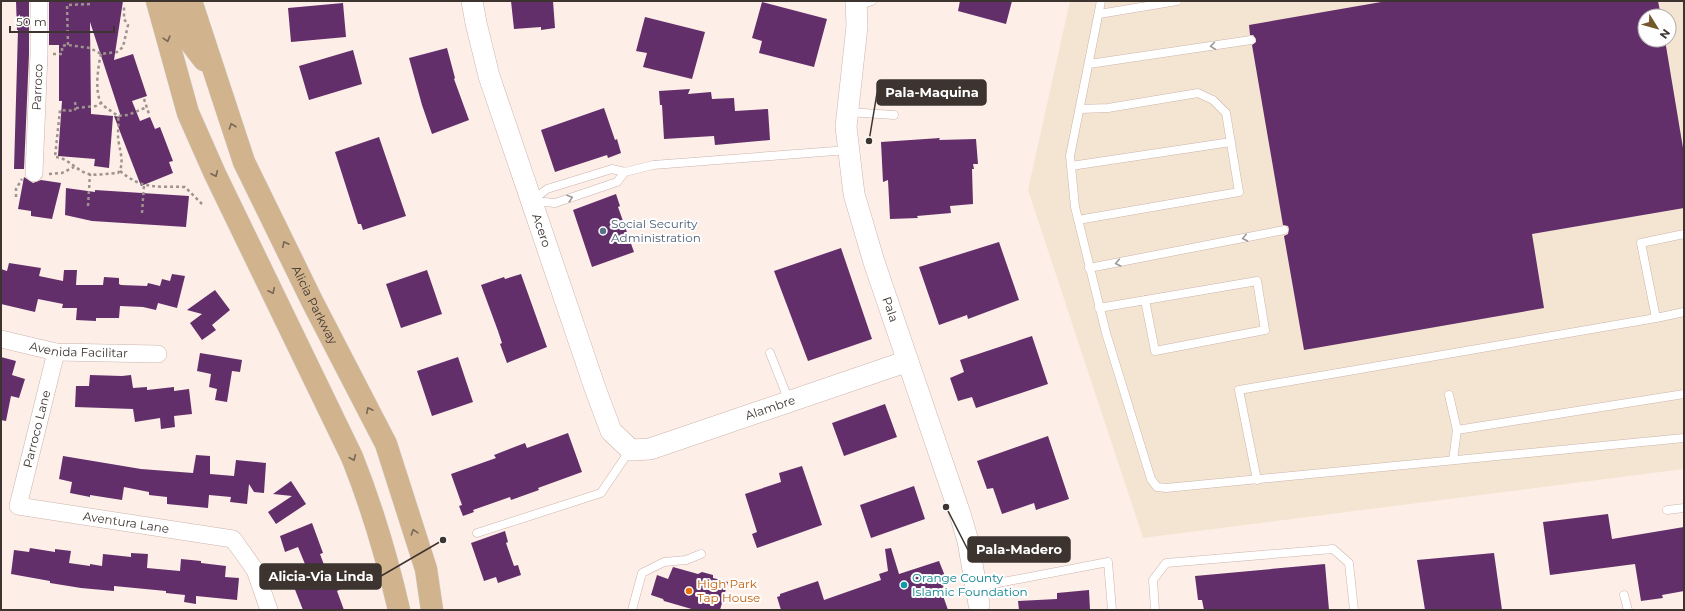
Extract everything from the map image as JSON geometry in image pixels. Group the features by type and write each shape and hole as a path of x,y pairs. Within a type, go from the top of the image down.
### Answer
{"main road":[{"path":"157,1 191,119 215,174 352,457 370,503 392,577 399,610"},
{"path":"174,1 181,30 214,73"},
{"name":"Alicia Parkway","path":"191,1 244,162 312,301 386,444 426,569 432,610"}],"street":[{"name":"Parroco","path":"34,173 40,54 39,1"},
{"name":"Acero","path":"472,1 489,76 596,391 612,431 631,450"},
{"name":"Pala","path":"861,3 857,26 846,127 856,202 874,262 968,540 978,600"},
{"name":"Avenida Facilitar","path":"1,338 56,352 158,354"},
{"name":"Parroco Lane","path":"18,506 56,352"},
{"name":"Alambre","path":"631,450 650,449 908,361"},
{"name":"Aventura Lane","path":"18,506 233,539 255,570 269,610"}],"lane":[{"path":"1101,1 1070,156 1071,166 1078,220 1089,268 1151,479 1158,486 1166,488 1257,480 1684,438"},
{"path":"1099,14 1177,1"},
{"path":"1089,64 1251,40"},
{"path":"1078,220 1239,192 1226,113 1213,100 1198,93 1108,108 1080,109"},
{"path":"847,112 894,114"},
{"path":"1071,166 1231,142"},
{"path":"532,201 547,189 612,169 625,172 653,165 848,150"},
{"path":"532,201 555,203 617,182 625,172"},
{"path":"1089,268 1284,230"},
{"path":"1656,318 1641,243 1684,234"},
{"path":"1100,308 1145,300 1257,281 1265,330 1154,351 1145,300"},
{"path":"1257,480 1239,390 1684,312"},
{"path":"770,353 789,402"},
{"path":"1457,430 1684,394"},
{"path":"1449,395 1457,430 1453,460"},
{"path":"477,533 601,493 631,450"},
{"path":"1667,510 1684,508"},
{"path":"1155,610 1153,580 1166,564 1333,549 1349,564 1354,610"},
{"path":"632,610 642,573 664,562 686,560 701,554"},
{"path":"978,600 1108,562 1112,610"},
{"path":"1624,595 1628,610"}],"path":[{"path":"68,46 67,5 90,4"},
{"path":"40,54 62,54 62,46 90,48 101,54 117,52 123,47 128,25 124,19 124,7"},
{"path":"101,54 97,71 98,90 101,103 118,116 128,116 147,107"},
{"path":"144,99 149,114"},
{"path":"75,102 76,108"},
{"path":"101,103 96,106 76,108 74,111 60,110 56,157 64,157 74,167 90,174 118,173 120,171"},
{"path":"118,116 118,135 122,159 120,171"},
{"path":"120,171 136,183 144,185 186,187 202,204"},
{"path":"88,206 90,174"},
{"path":"142,213 144,185"}],"shaded area":[{"path":"1070,1 1684,1 1684,469 1143,538 1028,190"}],"building":[{"path":"16,1 29,1 29,54 24,169 14,169 18,30"},
{"path":"49,1 123,1 114,60 133,54 147,96 132,101 140,121 150,117 155,129 160,127 173,161 169,162 173,173 141,186 114,116 121,117 90,22 91,114 113,116 109,168 94,166 95,159 58,156 62,101 59,101 59,45 49,45"},
{"path":"511,1 553,1 555,28 541,30 541,27 514,29"},
{"path":"960,1 1012,1 1006,24 958,11"},
{"path":"1387,1 1658,1 1659,8 1637,8 1637,48 1666,48 1684,154 1684,208 1532,234 1544,308 1304,350 1284,236 1288,234 1289,229 1288,226 1283,225 1252,45 1256,42 1256,39 1253,35 1250,35 1249,25"},
{"path":"762,2 827,19 814,67 759,53 762,41 752,38"},
{"path":"343,3 346,37 291,42 288,8"},
{"path":"645,17 705,32 692,79 643,67 647,53 636,51"},
{"path":"447,48 454,79 469,120 432,134 409,58"},
{"path":"353,50 362,84 309,100 299,66"},
{"path":"690,89 688,94 711,92 712,99 734,98 735,111 768,109 770,140 715,145 714,136 664,139 662,105 660,105 659,91"},
{"path":"604,108 615,140 617,139 621,153 608,158 607,155 555,172 541,130"},
{"path":"379,137 406,216 363,230 361,224 358,224 335,152"},
{"path":"940,138 939,140 976,139 978,164 973,164 974,169 972,169 973,204 950,206 951,213 917,216 918,218 890,219 888,180 883,182 881,142"},
{"path":"24,177 33,183 41,180 61,183 52,219 31,216 31,211 18,209"},
{"path":"66,188 95,192 95,190 189,196 186,227 92,221 65,215"},
{"name":"Social Security Administration","path":"616,194 620,206 618,207 634,252 592,267 573,210"},
{"path":"999,242 1019,300 968,319 967,315 939,325 919,267"},
{"path":"841,248 872,339 808,361 774,271"},
{"path":"9,263 41,268 39,276 63,281 64,270 77,270 76,285 103,285 104,277 119,278 119,284 121,285 147,286 148,283 160,286 162,279 170,281 172,274 185,276 177,308 158,303 156,310 143,307 120,306 119,318 96,318 96,321 76,320 77,308 62,308 63,304 38,299 35,312 1,304 1,269 7,271"},
{"path":"427,270 442,314 401,328 386,284"},
{"path":"521,274 547,347 507,363 500,344 502,343 498,331 481,285 504,277 505,279"},
{"path":"215,290 230,310 212,325 216,330 202,340 190,323 202,314 187,310"},
{"path":"1032,336 1048,384 976,408 972,397 958,401 950,378 964,372 960,360"},
{"path":"200,353 242,360 240,372 232,371 227,402 215,400 217,389 209,387 211,374 197,371"},
{"path":"1,357 16,361 12,375 25,379 19,398 11,396 6,421 1,420"},
{"path":"458,357 473,402 432,416 417,371"},
{"path":"90,375 131,375 133,388 147,387 147,390 174,387 174,391 189,389 192,414 174,416 175,427 161,429 160,418 135,422 133,409 75,407 76,386 89,386"},
{"path":"885,404 897,437 844,456 832,423"},
{"path":"568,433 582,472 538,488 539,490 511,500 510,497 473,510 474,512 463,516 459,506 462,505 451,474 496,458 494,455 525,443 527,448"},
{"path":"1048,436 1069,499 1036,510 1034,503 1002,514 993,488 987,489 977,461"},
{"path":"196,455 210,456 210,474 234,476 236,460 266,463 264,493 254,492 249,484 247,504 230,502 231,497 209,495 208,508 167,504 167,497 149,495 149,492 124,487 122,500 90,495 90,497 70,493 72,482 59,479 63,456 141,469 193,473"},
{"path":"802,466 822,525 757,548 752,534 757,532 745,494 781,482 779,473"},
{"path":"291,481 306,504 276,524 268,512 292,496 273,494"},
{"path":"914,486 925,519 871,538 860,505"},
{"path":"1608,514 1612,539 1684,527 1684,591 1662,595 1663,598 1641,601 1635,564 1550,575 1543,522"},
{"path":"312,523 323,553 320,554 330,581 337,578 341,589 337,591 344,610 303,610 294,587 308,582 304,570 307,569 298,547 285,552 280,536"},
{"path":"505,531 508,542 506,543 514,566 518,565 521,575 498,583 496,577 484,581 471,543"},
{"path":"30,548 55,552 55,549 71,551 69,563 90,566 90,564 102,566 103,554 131,557 131,553 148,554 147,568 180,571 181,559 226,566 225,577 239,578 237,600 196,596 196,604 184,602 185,595 166,593 166,591 114,586 114,591 81,588 11,574 14,550 29,552"},
{"name":"Orange County Islamic Foundation","path":"891,548 899,574 939,561 947,581 941,590 948,610 781,610 777,597 780,596 780,594 818,581 824,600 881,580 879,574 888,571 885,549"},
{"path":"1494,553 1502,610 1425,610 1417,560"},
{"path":"1325,564 1329,610 1204,610 1202,600 1198,600 1195,576"},
{"name":"High Park Tap House","path":"673,567 698,574 702,572 713,575 713,578 728,582 720,610 695,610 664,601 663,599 651,595 657,575 668,579"},
{"path":"1089,590 1090,610 1019,610 1018,601 1057,599 1057,593"}],"place":[{"name":"Pala-Maquina","path":"869,141"},
{"name":"Social Security Administration","path":"603,231"},
{"name":"Pala-Madero","path":"946,507"},
{"name":"Alicia-Via Linda","path":"443,540"},
{"name":"Orange County Islamic Foundation","path":"904,585"},
{"name":"High Park Tap House","path":"689,591"}]}
